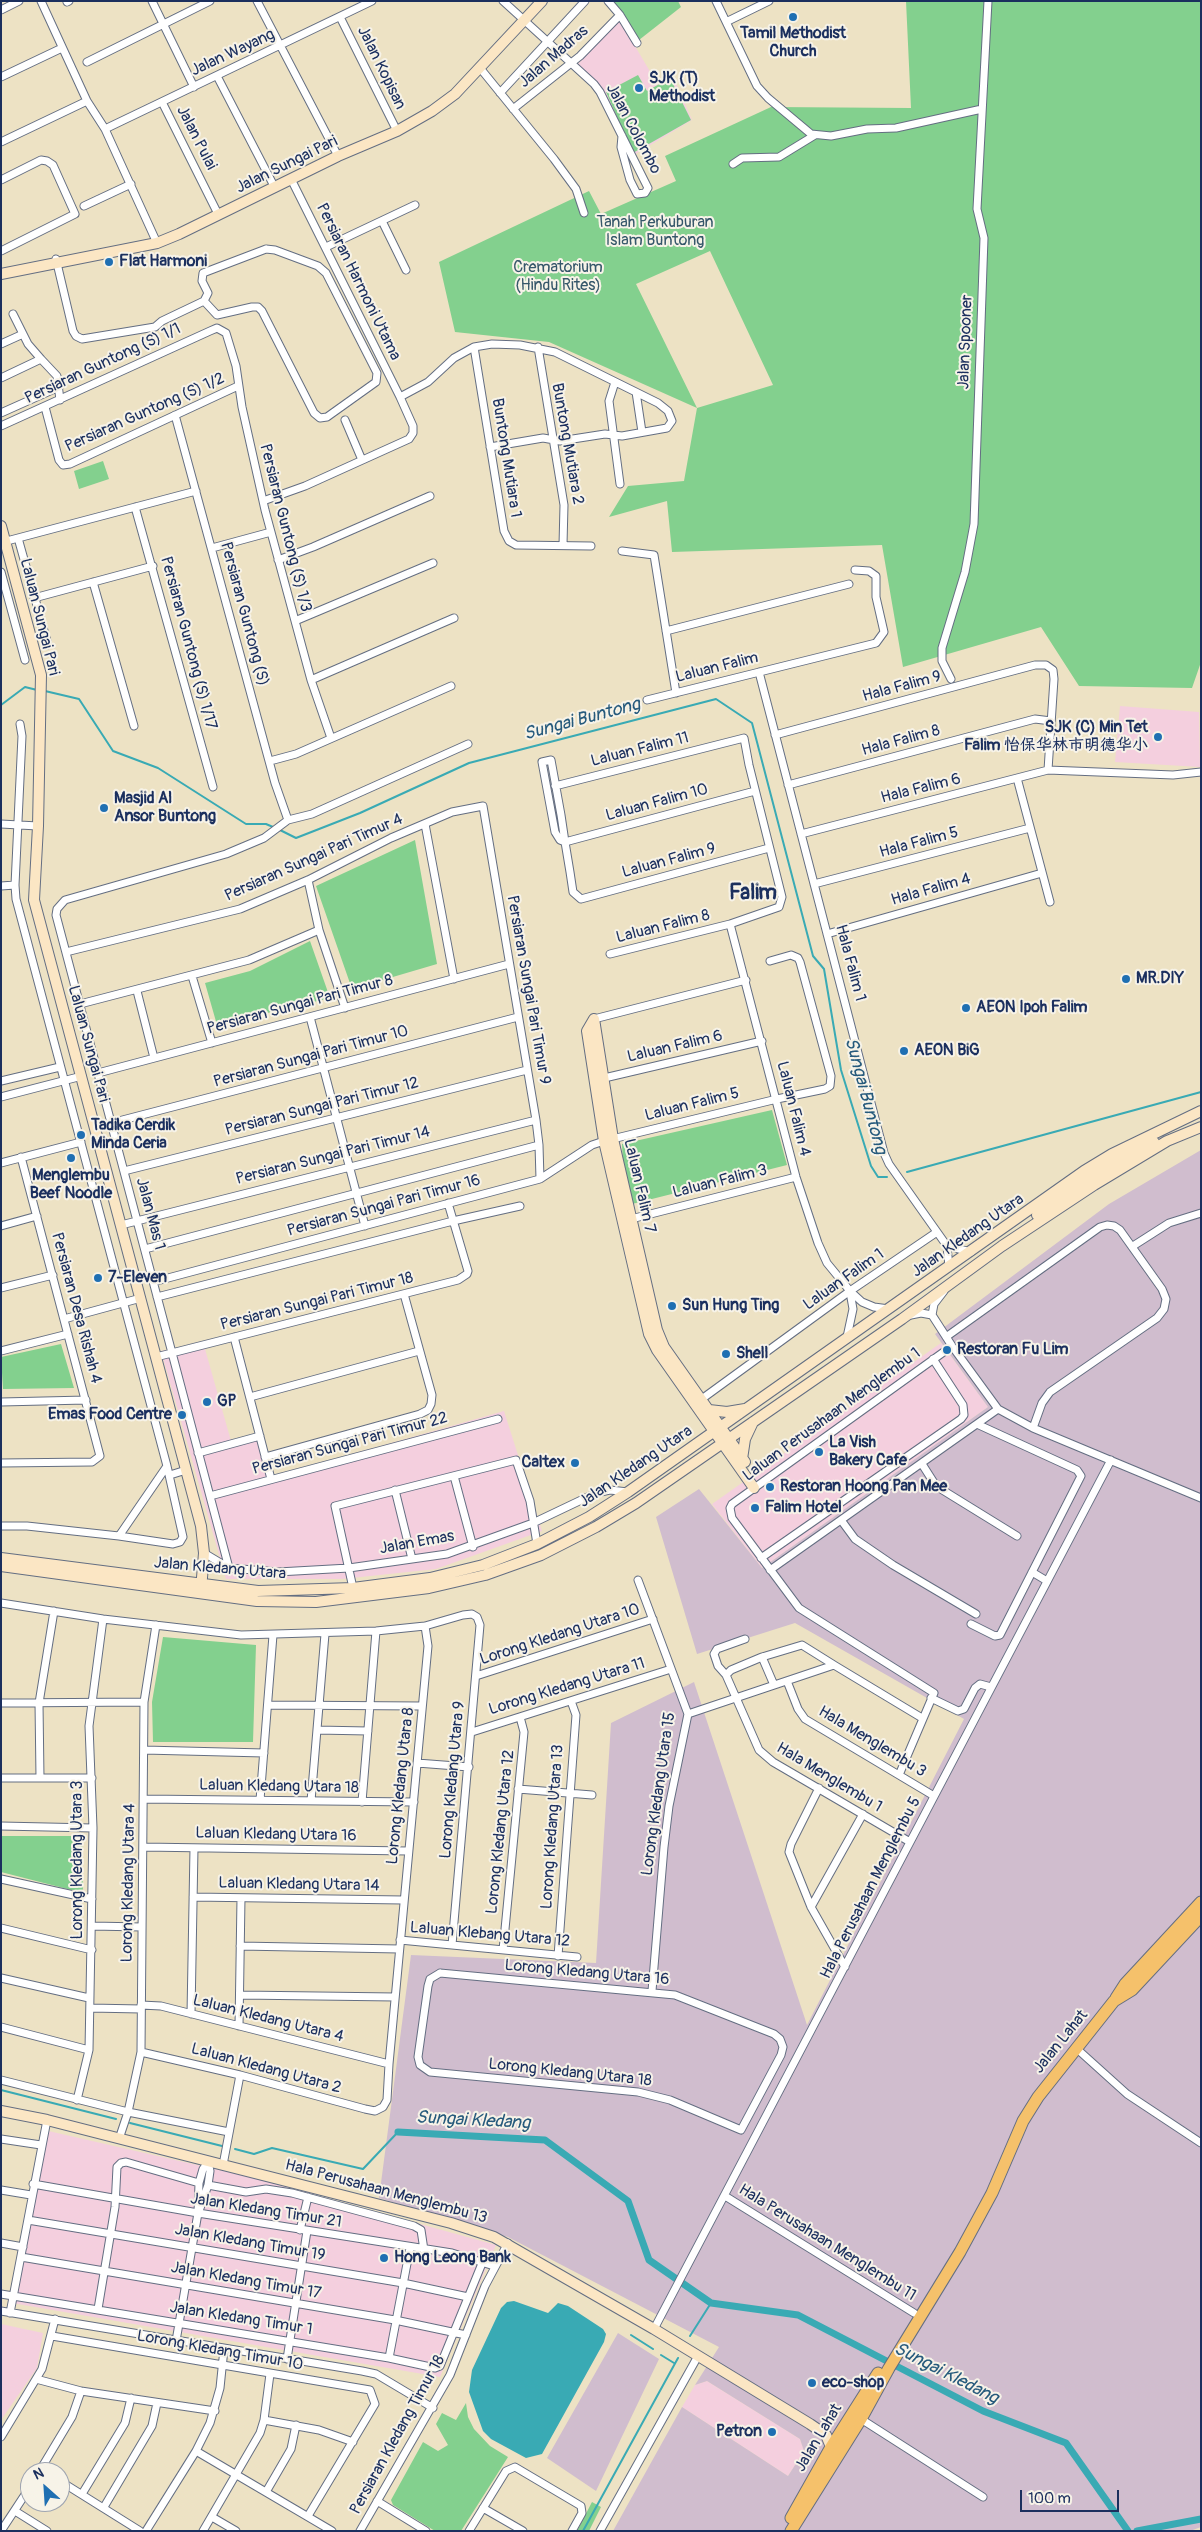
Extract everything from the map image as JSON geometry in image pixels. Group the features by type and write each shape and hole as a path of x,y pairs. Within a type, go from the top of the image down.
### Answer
{"main road":[{"name":"Jalan Sungai Pari","path":"56,261 156,240 188,228 275,188 338,156 397,131 446,101 480,68 542,1"},
{"path":"1,268 56,261"},
{"path":"1,274 56,261"},
{"name":"Laluan Sungai Pari","path":"1,526 3,542 40,675 42,703 34,900 201,1526 204,1553 201,1589"},
{"name":"Laluan Falim 7","path":"594,1019 599,1079 608,1140 626,1220 657,1330 664,1347 698,1402 757,1487"},
{"name":"Jalan Kledang Utara","path":"1,1566 201,1589 258,1591 353,1588 430,1578 483,1565 537,1544 589,1517 718,1430 1112,1154 1201,1111"},
{"path":"923,1303 955,1274 1089,1178 1131,1153 1178,1132 1198,1128"},
{"name":"Jalan Kledang Utara","path":"1,1558 201,1589 257,1600 316,1602 429,1588 485,1575 541,1555 596,1527 636,1503 1094,1185 1167,1142 1198,1128"},
{"path":"692,1448 703,1431 706,1413 748,1408"},
{"path":"704,1456 720,1454 739,1460 745,1439 754,1421"},
{"path":"1114,2002 1125,1984 1201,1902"},
{"name":"Jalan Lahat","path":"785,2531 831,2447 960,2252 981,2213 1023,2121 1038,2097 1114,2002 1132,1990 1201,1916"},
{"name":"Hala Perusahaan Menglembu 13","path":"1,2106 119,2139 451,2223 508,2243 654,2329 826,2435"},
{"name":"Hala Perusahaan Menglembu 13","path":"1,2111 52,2121"},
{"name":"Jalan Lahat","path":"896,2349 914,2313 954,2248 981,2213"},
{"name":"Jalan Lahat","path":"791,2531 861,2419 886,2366"},
{"path":"831,2447 826,2435 840,2433"}],"street":[{"path":"1,10 19,1"},
{"path":"41,1 87,101 105,129 156,240"},
{"path":"152,1 194,87"},
{"path":"88,62 210,1"},
{"path":"257,1 338,156"},
{"name":"Jalan Wayang","path":"105,129 281,47 372,1"},
{"name":"Jalan Colombo","path":"503,1 600,92 622,136 648,190 641,194 634,191 621,147 622,136"},
{"path":"500,93 585,1"},
{"path":"608,1 620,15 637,43"},
{"path":"716,1 728,21 757,86 774,103 815,135"},
{"path":"728,21 769,1"},
{"name":"Jalan Spooner","path":"950,679 942,661 942,648 965,572 974,524 984,238 977,209 988,1"},
{"name":"Jalan Madras","path":"513,109 571,64 620,15"},
{"name":"Jalan Kopisan","path":"340,17 397,131"},
{"path":"1,77 62,48"},
{"path":"480,68 576,189 584,213"},
{"path":"217,76 275,188"},
{"path":"1,142 87,101"},
{"name":"Jalan Pulai","path":"162,102 218,214"},
{"path":"733,164 742,158 778,157 815,135 896,128 982,109"},
{"path":"1,180 41,160 48,160 53,165 75,214 1,251"},
{"name":"Persiaran Harmoni Utama","path":"291,179 400,396 413,426 413,433 409,439 362,460"},
{"path":"84,206 130,184"},
{"path":"326,247 415,205"},
{"path":"382,221 406,270"},
{"path":"56,261 73,332 82,339 155,327 162,321 204,300 208,293 202,280 203,273 258,251 275,250 318,266 326,273 377,373 376,382 327,417 320,418 308,402 262,311 258,307 252,307 217,315 204,300"},
{"path":"13,314 34,354 53,370 59,387 60,400"},
{"name":"Persiaran Guntong (S) 1/3","path":"217,328 221,328 228,338 263,501 278,560 311,680 331,738"},
{"name":"Persiaran Guntong (S) 1/1","path":"1,426 217,328"},
{"path":"1,344 23,334"},
{"path":"400,396 428,382 454,358 474,347 492,344 538,347 555,352 664,407 672,421 667,428 618,436 605,434 560,441 543,438 490,447"},
{"name":"Buntong Mutiara 1","path":"474,347 490,447 508,541 516,545 591,546"},
{"name":"Buntong Mutiara 2","path":"538,347 564,505 563,545"},
{"path":"1,378 41,359"},
{"path":"615,382 609,401 620,484"},
{"name":"Persiaran Guntong (S) 1/2","path":"46,407 59,460 64,465 70,464 238,386"},
{"path":"1,413 59,387"},
{"path":"636,392 642,432"},
{"name":"Persiaran Guntong (S)","path":"175,415 288,820"},
{"path":"263,501 305,486 362,460 345,420"},
{"path":"3,542 196,491"},
{"path":"278,560 314,547 430,496"},
{"name":"Persiaran Guntong (S) 1/17","path":"135,507 153,566 213,787"},
{"path":"212,548 271,532"},
{"path":"18,538 48,645"},
{"path":"622,551 654,554 676,693"},
{"path":"295,621 433,562"},
{"path":"34,598 153,566"},
{"name":"Laluan Falim","path":"648,700 876,642 883,635 876,597 876,576 869,571 854,570"},
{"path":"1,572 4,592 25,660"},
{"path":"93,582 134,726"},
{"path":"666,631 778,604 849,584"},
{"path":"311,680 454,618"},
{"name":"Hala Falim 9","path":"775,735 1046,664 1053,670 1054,679 1051,721"},
{"name":"Hala Falim 1","path":"759,672 884,1153 948,1246"},
{"path":"270,761 296,754 451,686"},
{"name":"Hala Falim 8","path":"788,785 1035,720 1051,721"},
{"path":"1048,770 1051,721"},
{"path":"1,1526 27,1526 173,1544 180,1542 184,1530 16,899 14,884 19,825 22,736 20,724"},
{"name":"Laluan Falim 11","path":"555,786 744,738 755,791"},
{"path":"288,820 312,814 468,744"},
{"path":"551,760 565,842 560,840 555,832 542,762 551,760"},
{"name":"Hala Falim 6","path":"801,834 1048,770 1172,776 1201,772"},
{"path":"1017,778 1050,902"},
{"path":"755,791 769,848"},
{"name":"Laluan Falim 10","path":"565,842 755,791"},
{"name":"Persiaran Sungai Pari Timur 4","path":"66,952 240,909 308,880 452,812 483,806"},
{"name":"Persiaran Sungai Pari Timur 9","path":"483,806 536,1120 540,1179"},
{"name":"Jalan Mas 1","path":"229,1568 56,915 60,903 65,900 208,861 264,838 288,820"},
{"path":"1,824 38,826"},
{"path":"425,824 454,979"},
{"name":"Hala Falim 5","path":"814,884 1030,828"},
{"name":"Laluan Falim 9","path":"565,842 573,892 576,896 587,898 769,848"},
{"name":"Laluan Falim 8","path":"610,954 730,924 779,907 782,897 769,848"},
{"name":"Hala Falim 4","path":"828,934 1042,873"},
{"path":"308,880 319,930 345,1008"},
{"path":"1,886 14,884"},
{"name":"Laluan Falim 4","path":"730,924 777,1098 796,1177 818,1243 827,1263 850,1292 862,1302 874,1307 890,1309"},
{"path":"80,1004 137,991 249,960 319,930"},
{"name":"Laluan Falim 5","path":"608,1140 777,1098 825,1090 831,1081 798,958 791,955 770,961"},
{"name":"Persiaran Sungai Pari Timur 8","path":"98,1073 509,964"},
{"path":"192,976 212,1043"},
{"name":"Laluan Falim 7","path":"594,1019 746,980"},
{"path":"137,991 154,1058"},
{"path":"310,1017 365,1226"},
{"name":"Persiaran Sungai Pari Timur 10","path":"111,1123 518,1017"},
{"name":"Laluan Falim 6","path":"599,1079 762,1041"},
{"path":"1,1081 60,1067"},
{"name":"Persiaran Sungai Pari Timur 12","path":"124,1171 527,1070"},
{"path":"1,1097 82,1076"},
{"name":"Persiaran Sungai Pari Timur 14","path":"121,1226 349,1166 536,1120"},
{"name":"Persiaran Sungai Pari Timur 16","path":"153,1282 540,1179 592,1144 608,1140"},
{"path":"1,1163 81,1142"},
{"path":"145,1249 357,1195 539,1145"},
{"name":"Persiaran Desa Rishah 4","path":"1,1463 98,1460 100,1452 21,1157"},
{"name":"Laluan Falim 3","path":"626,1220 796,1177"},
{"path":"448,1203 453,1221"},
{"name":"Persiaran Sungai Pari Timur 16","path":"157,1297 453,1221 520,1206"},
{"path":"1132,1246 1169,1223 1201,1213"},
{"path":"1,1226 37,1216"},
{"name":"Persiaran Sungai Pari Timur 18","path":"156,1357 458,1280 467,1274 453,1221"},
{"path":"946,1337 1100,1227 1114,1226 1132,1246 1162,1290 1166,1299 1164,1309 1157,1318 1050,1392 1042,1403 1033,1428"},
{"name":"Laluan Falim 1","path":"698,1402 850,1292 937,1232"},
{"path":"949,1267 948,1246 971,1252"},
{"path":"1,1288 53,1275"},
{"path":"955,1280 934,1304 932,1315 998,1409 1033,1428 1201,1498"},
{"path":"847,1338 854,1309 850,1292"},
{"path":"266,1457 420,1414 428,1410 432,1395 404,1294"},
{"path":"64,1319 141,1298"},
{"path":"902,1319 921,1313 932,1315"},
{"path":"1,1351 68,1334"},
{"path":"234,1337 271,1479"},
{"name":"Laluan Perusahaan Menglembu 1","path":"761,1558 732,1518 730,1508 952,1346"},
{"path":"250,1397 419,1350"},
{"path":"899,1775 934,1693 799,1608 761,1558 961,1419 964,1414 963,1405 933,1359"},
{"path":"1,1402 86,1400"},
{"path":"770,1570 979,1425 998,1409"},
{"name":"Persiaran Sungai Pari Timur 22","path":"210,1496 498,1419"},
{"path":"971,1624 995,1636 1000,1635 1081,1476 1077,1470 979,1425"},
{"path":"198,1453 260,1436"},
{"path":"353,1588 335,1506 516,1460 530,1501 532,1523 537,1544"},
{"name":"Hala Perusahaan Menglembu 5","path":"654,2329 1111,1460"},
{"path":"922,1464 936,1486 1017,1536"},
{"path":"119,1536 167,1466"},
{"path":"170,1475 186,1470"},
{"path":"454,1476 473,1546"},
{"path":"395,1490 412,1559"},
{"name":"Jalan Emas","path":"204,1553 229,1568 278,1572 348,1568 447,1554 532,1523 596,1493 610,1490 628,1492"},
{"path":"841,1520 855,1539 893,1565 976,1614"},
{"path":"1032,1572 1048,1581"},
{"name":"Lorong Kledang Utara 15","path":"638,1580 688,1714 664,1847 652,1991"},
{"path":"2,1605 242,1635 325,1634 425,1626"},
{"path":"40,1778 39,1703 54,1611"},
{"name":"Lorong Kledang Utara 9","path":"425,1626 462,1614 472,1614 477,1617 480,1625 452,1945"},
{"name":"Lorong Kledang Utara 3","path":"77,2100 89,2050 93,1828 91,1704 103,1619"},
{"name":"Lorong Kledang Utara 10","path":"476,1676 653,1620"},
{"name":"Lorong Kledang Utara 4","path":"119,2139 128,2112 141,2052 144,1702 156,1625"},
{"name":"Lorong Kledang Utara 8","path":"383,2107 387,2100 399,1949 428,1646 425,1626"},
{"path":"362,1802 376,1631"},
{"path":"311,1801 325,1634"},
{"path":"260,1800 273,1635"},
{"name":"Hala Menglembu 1","path":"745,1639 714,1651 718,1666 726,1675 759,1750 766,1757 910,1842"},
{"path":"726,1675 730,1670 762,1657 802,1645 922,1718"},
{"path":"762,1657 774,1685"},
{"path":"688,1714 834,1665"},
{"name":"Lorong Kledang Utara 11","path":"472,1732 671,1669"},
{"name":"Hala Menglembu 3","path":"787,1681 798,1709 805,1719 934,1796"},
{"path":"931,1698 958,1711 964,1709 975,1688 980,1684 991,1687"},
{"name":"Lorong Kledang Utara 13","path":"558,1956 576,1715 571,1701"},
{"path":"1,1703 91,1704 144,1702"},
{"path":"268,1705 422,1706"},
{"name":"Lorong Kledang Utara 12","path":"503,1950 524,1732 520,1717"},
{"path":"317,1730 368,1731"},
{"path":"144,1750 264,1753"},
{"path":"417,1763 469,1767"},
{"path":"1,1778 92,1778"},
{"path":"819,1788 789,1848 790,1856 811,1907 846,1967"},
{"path":"518,1789 592,1795"},
{"name":"Laluan Kledang Utara 18","path":"144,1799 414,1802"},
{"path":"811,1907 862,1814"},
{"path":"1,1826 93,1828"},
{"name":"Laluan Kledang Utara 16","path":"143,1847 408,1850"},
{"path":"191,2014 194,1848"},
{"path":"1,1878 92,1899"},
{"name":"Laluan Kledang Utara 14","path":"193,1897 404,1900"},
{"path":"239,2026 240,1898"},
{"path":"92,1926 142,1927"},
{"path":"1,1928 92,1950"},
{"name":"Laluan Klebang Utara 12","path":"400,1940 577,1957"},
{"path":"240,1946 399,1949"},
{"name":"Lorong Kledang Utara 16","path":"420,2065 418,2057 428,1986 434,1975 440,1973 652,1991 690,1999 774,2034 780,2039 783,2047"},
{"path":"1,1978 89,1998"},
{"path":"240,1995 395,1997"},
{"name":"Laluan Kledang Utara 4","path":"90,2008 161,2006 389,2064"},
{"path":"1,2027 89,2050"},
{"name":"Lorong Kledang Utara 18","path":"420,2065 430,2072 655,2095 741,2130 781,2055 783,2047"},
{"path":"1076,2048 1127,2094 1201,2143"},
{"name":"Laluan Kledang Utara 2","path":"141,2052 240,2075 365,2109 375,2111 383,2107"},
{"path":"223,2165 240,2075"},
{"path":"1,2080 128,2112 229,2132"},
{"path":"10,2312 41,2145 52,2121"},
{"path":"1,2139 41,2145"},
{"path":"98,2309 118,2167 121,2163 126,2162 199,2183"},
{"path":"176,2341 181,2323 198,2213 199,2183 203,2169 208,2162"},
{"path":"198,2213 208,2185 210,2170 208,2162"},
{"name":"Jalan Kledang Timur 21","path":"33,2184 303,2231 452,2253 483,2261 494,2266"},
{"path":"208,2185 246,2192 273,2190 308,2197 414,2226 421,2230 424,2250"},
{"path":"1,2190 32,2195"},
{"name":"Hala Perusahaan Menglembu 11","path":"725,2196 914,2313"},
{"path":"287,2359 301,2266 303,2231 308,2197"},
{"name":"Jalan Kledang Timur 19","path":"28,2220 403,2283 468,2297"},
{"path":"1,2243 23,2247"},
{"name":"Persiaran Kledang Timur 18","path":"360,2531 433,2408 450,2375 494,2266 508,2243"},
{"path":"389,2358 410,2248"},
{"name":"Jalan Kledang Timur 17","path":"21,2258 104,2270 395,2320 466,2335"},
{"path":"454,2333 483,2261"},
{"name":"Jalan Kledang Timur 1","path":"1,2294 389,2358 435,2368 440,2366 454,2333"},
{"name":"Lorong Kledang Timur 10","path":"1,2311 376,2374 433,2408"},
{"path":"1,2437 36,2379 47,2356 55,2319"},
{"name":"Lorong Kledang Timur 10","path":"52,2336 270,2374 365,2388 373,2395 375,2404 353,2442"},
{"path":"146,2531 196,2451 215,2411 224,2349"},
{"path":"600,2531 698,2356"},
{"path":"203,2531 254,2445 264,2420 270,2374"},
{"path":"36,2379 81,2391 215,2411"},
{"path":"46,2462 72,2417 81,2391"},
{"path":"82,2494 124,2423 131,2398"},
{"path":"104,2507 152,2426 157,2403"},
{"path":"861,2419 983,2498"},
{"path":"264,2420 319,2430 353,2442 308,2516"},
{"path":"266,2492 292,2449 296,2425"},
{"path":"196,2451 332,2531"},
{"path":"469,2531 506,2471 515,2467 581,2506 582,2513 572,2531"},
{"path":"70,2487 140,2531"},
{"path":"377,2501 422,2530"},
{"path":"1,2531 20,2503"},
{"path":"483,2508 523,2531"},
{"path":"15,2511 47,2531"},
{"path":"212,2517 236,2531"}],"shaded area":[{"name":"SJK (T) Methodist","path":"619,19 658,85 672,74 692,120 634,155 603,91 578,64"},
{"name":"SJK (C) Min Tet Falim 怡保华林市明德华小","path":"1120,706 1199,712 1200,767 1115,762"},
{"path":"1201,1150 1201,2527 1190,2531 613,2531 682,2407 788,2476 804,2451 800,2439 707,2381 695,2385 719,2347 508,2237 379,2198 411,1955 596,1963 611,1723 694,1682 807,2025 964,1719 795,1623 697,1654 656,1517 699,1489 762,1568 988,1407 935,1334 1109,1204"},
{"path":"203,1342 231,1441 260,1434 272,1477 504,1411 542,1531 436,1569 342,1579 226,1579 161,1351"},
{"path":"941,1343 988,1407 762,1568 712,1504"},
{"path":"44,2130 254,2178 496,2245 440,2377 12,2303"},
{"path":"1,2324 43,2333 37,2368 1,2420"},
{"path":"618,2333 659,2359 596,2491 547,2458"},
{"path":"707,2381 800,2439 804,2451 788,2476 682,2407 695,2385"}],"green space":[{"path":"612,1 678,1 681,7 639,40"},
{"path":"906,1 1201,1 1201,662 1192,688 1079,686 1041,627 903,667 882,545 672,552 667,501 609,517 628,486 684,481 697,408 549,342 455,332 439,262 589,191 601,214 676,181 665,156 771,107 911,108","holes":["710,251 773,385 697,408 636,284"]},
{"path":"638,75 647,91 670,78 691,120 633,153 606,92"},
{"path":"103,461 109,479 79,489 74,471"},
{"path":"415,840 437,964 352,989 316,886"},
{"path":"310,941 330,998 217,1025 205,983 250,971"},
{"path":"772,1110 787,1165 632,1204 623,1163 622,1144"},
{"path":"61,1344 74,1388 3,1389 1,1357"},
{"path":"163,1637 256,1645 253,1742 153,1742 152,1702"},
{"path":"1,1836 82,1836 83,1893 1,1872"},
{"path":"466,2403 468,2417 474,2429 490,2446 508,2457 461,2531 435,2531 393,2505 391,2500 423,2442 438,2451 448,2445 436,2424 442,2413 456,2420"},
{"path":"592,2502 601,2507 589,2531 577,2531"}],"water":[{"path":"514,2301 548,2313 558,2303 568,2306 603,2329 606,2334 604,2342 542,2454 526,2458 491,2439 483,2431 469,2392 472,2370 501,2308 507,2302"}],"waterway":[{"name":"Sungai Buntong","path":"1,705 25,687 37,690"},
{"name":"Sungai Buntong","path":"45,691 79,699 113,751 158,768 246,824 266,824 273,827"},
{"name":"Sungai Buntong","path":"280,830 296,838 360,813 469,763 716,699 752,723 813,956 824,969 841,1070 871,1166 878,1177 887,1177"},
{"name":"Sungai Buntong","path":"907,1172 1201,1092"},
{"path":"1,2090 116,2119"},
{"path":"130,2123 222,2146"},
{"path":"235,2149 254,2154 272,2148 363,2169 398,2132"},
{"name":"Sungai Kledang","path":"398,2132 545,2140 628,2201 649,2260 711,2303 798,2315 983,2411 1066,2443 1128,2531"},
{"name":"Sungai Kledang","path":"690,2336 711,2303"},
{"path":"631,2335 653,2349"},
{"path":"661,2355 674,2363"},
{"name":"Sungai Kledang","path":"583,2531 678,2358"},
{"name":"Sungai Kledang","path":"1137,2531 1201,2519"}],"place":[{"name":"Tamil Methodist Church","path":"793,17"},
{"name":"SJK (T) Methodist","path":"639,88"},
{"name":"Flat Harmoni","path":"109,262"},
{"name":"SJK (C) Min Tet Falim 怡保华林市明德华小","path":"1158,737"},
{"name":"Masjid Al Ansor Buntong","path":"104,808"},
{"name":"MR.DIY","path":"1126,979"},
{"name":"AEON Ipoh Falim","path":"966,1008"},
{"name":"AEON BiG","path":"904,1051"},
{"name":"Tadika Cerdik Minda Ceria","path":"81,1135"},
{"name":"Menglembu Beef Noodle","path":"71,1158"},
{"name":"7-Eleven","path":"98,1278"},
{"name":"Sun Hung Ting","path":"672,1306"},
{"name":"Restoran Fu Lim","path":"947,1350"},
{"name":"Shell","path":"726,1354"},
{"name":"GP","path":"207,1402"},
{"name":"Emas Food Centre","path":"182,1415"},
{"name":"La Vish Bakery Cafe","path":"819,1452"},
{"name":"Caltex","path":"575,1463"},
{"name":"Restoran Hoong Pan Mee","path":"770,1487"},
{"name":"Falim Hotel","path":"755,1508"},
{"name":"Hong Leong Bank","path":"384,2258"},
{"name":"eco-shop","path":"812,2383"},
{"name":"Petron","path":"772,2432"}],"district":[{"name":"Falim","path":"753,894"}],"park label":[{"name":"Tanah Perkuburan Islam Buntong","path":"655,232"},
{"name":"Crematorium (Hindu Rites)","path":"558,277"}]}
